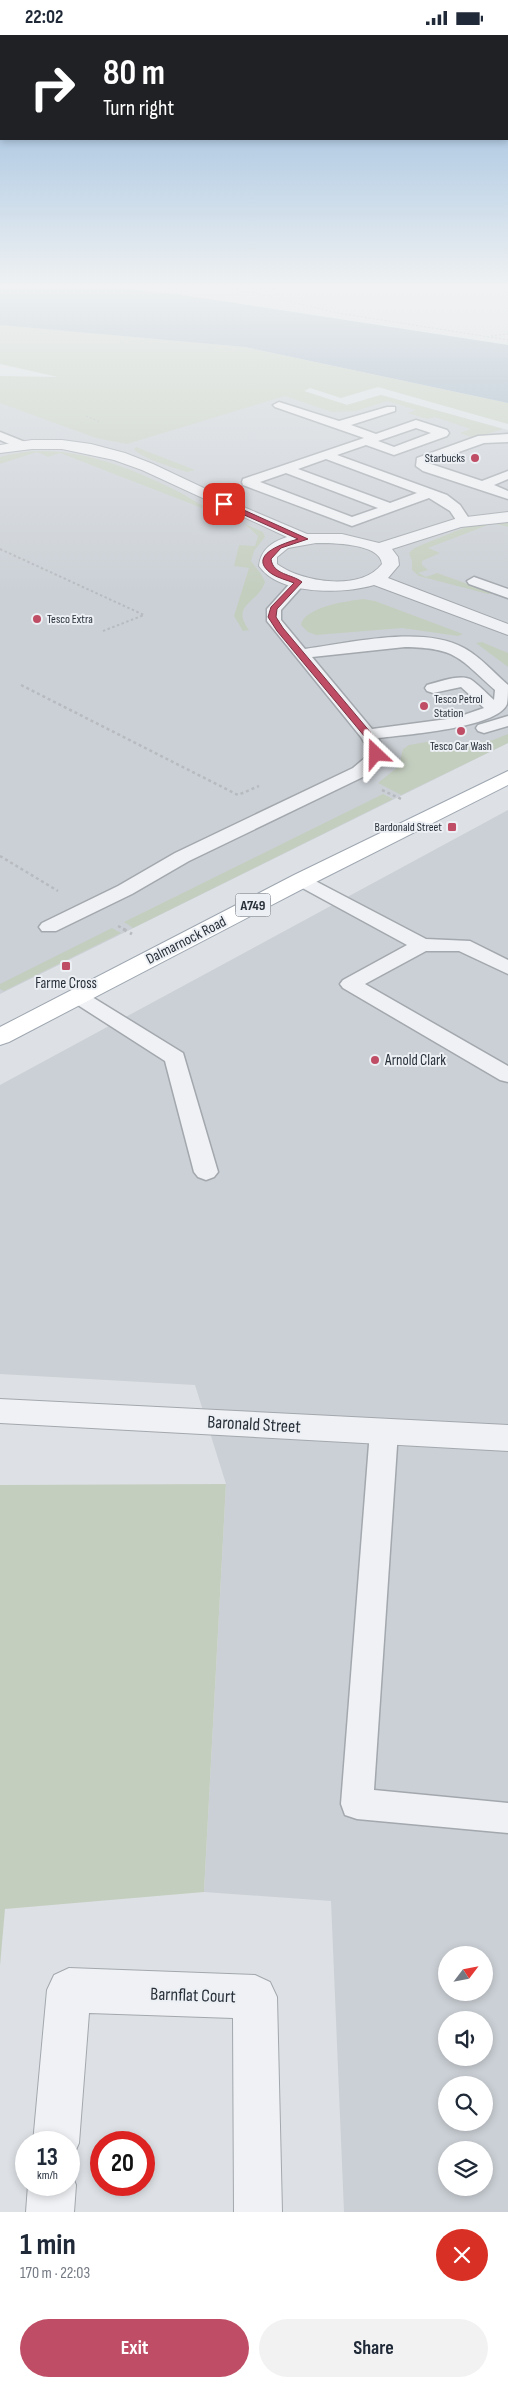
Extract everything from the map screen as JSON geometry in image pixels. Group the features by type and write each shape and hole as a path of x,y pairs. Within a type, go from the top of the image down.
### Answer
{"main road":[{"name":"Dalmarnock Road","path":"0,1037 302,880 508,777"}],"street":[{"path":"0,449 21,445 56,443 98,449 165,474 232,508 305,539"},
{"path":"379,548 463,520 479,517 508,517"},
{"path":"346,538 379,548 388,555 390,564 386,572 374,579 338,585 299,582 274,572 268,566 267,559 270,553 278,547 305,539 346,538"},
{"path":"374,579 508,630"},
{"name":"Baronald Street","path":"0,1411 508,1438"},
{"name":"Barnflat Court","path":"57,2131 69,1990 255,1997 258,2212"},
{"path":"50,2212 51,2196"}],"lane":[{"path":"279,405 339,425 371,440 248,482 352,522 430,493"},
{"path":"339,425 391,409"},
{"path":"0,436 21,445"},
{"path":"508,438 482,439 421,461 422,466 427,468 508,495"},
{"path":"328,456 430,493 450,504 463,520"},
{"path":"288,469 390,508"},
{"path":"482,485 508,475"},
{"path":"474,581 508,594"},
{"path":"49,927 125,890 182,857 352,776 370,764 376,754 372,741 272,617 274,609 299,582"},
{"path":"300,654 381,652 419,642 459,651 505,692 504,697 495,709 468,719 372,741"},
{"path":"419,642 432,653"},
{"path":"433,688 461,679 495,709"},
{"path":"484,728 508,721"},
{"path":"372,741 441,736"},
{"path":"302,880 422,945 463,945 508,968"},
{"path":"422,945 350,984 508,1075"},
{"path":"77,996 175,1057 206,1173"},
{"path":"384,1431 357,1804 508,1818"}],"path":[{"path":"0,549 144,615 103,631"},
{"path":"21,685 238,795 263,784"},
{"path":"352,776 433,815"},
{"path":"0,855 162,952"}],"shaded area":[{"path":"44,390 299,390 347,405 381,395 508,430 508,743 0,994 0,445 8,441 0,443 0,395"},
{"path":"508,810 508,2212 344,2212 331,1901 204,1892 226,1484 195,1385 0,1374 0,1085"}],"green space":[{"path":"0,390 307,390 304,391 347,405 381,395 503,429 474,438 460,433 471,429 435,417 427,419 408,413 416,410 387,401 356,411 332,412 285,396 127,444 96,438 0,403"},
{"path":"315,390 369,390 341,398"},
{"path":"387,390 445,390 508,403 508,424"},
{"path":"136,447 195,470 187,472 158,462 143,456 134,449"},
{"path":"46,451 69,453 115,464 158,482 206,507 202,508 60,453 48,457 37,452 0,464 0,457 23,452"},
{"path":"499,522 508,523 508,527 493,523 428,548 440,553 422,561 422,565 428,570 418,573 426,577 437,573 493,593 488,594 419,576 412,570 412,561 409,553 414,548 471,525"},
{"path":"245,524 263,532 265,537 254,551 251,561 265,582 262,589 244,609 242,615 249,630 243,631 234,616 249,568 234,566 239,545 255,546 258,536"},
{"path":"363,599 375,601 463,634 458,636 402,628 316,635 308,632 301,625 304,619 318,609 337,603"},
{"path":"482,642 508,653 508,667 476,643"},
{"path":"508,734 508,743 401,795 378,783 399,766 403,749 409,745 432,741 438,749 493,740"},
{"path":"383,794 393,799 133,928 124,922"},
{"path":"112,928 121,933 4,991 0,989 0,984"},
{"path":"226,1484 204,1892 5,1909 0,1966 0,1485"}],"water":[{"path":"445,390 508,390 508,403"}],"place":[{"name":"Starbucks","path":"475,458"},
{"name":"Tesco Extra","path":"37,619"},
{"name":"Tesco Petrol Station","path":"424,706"},
{"name":"Tesco Car Wash","path":"461,731"},
{"name":"Bardonald Street","path":"452,827"},
{"name":"Farme Cross","path":"66,966"},
{"name":"Arnold Clark","path":"375,1060"}],"route":[{"path":"224,504 305,539 278,547 270,553 267,559 268,566 274,572 299,582 274,609 272,617 279,629 360,724 374,743 376,754"}]}
